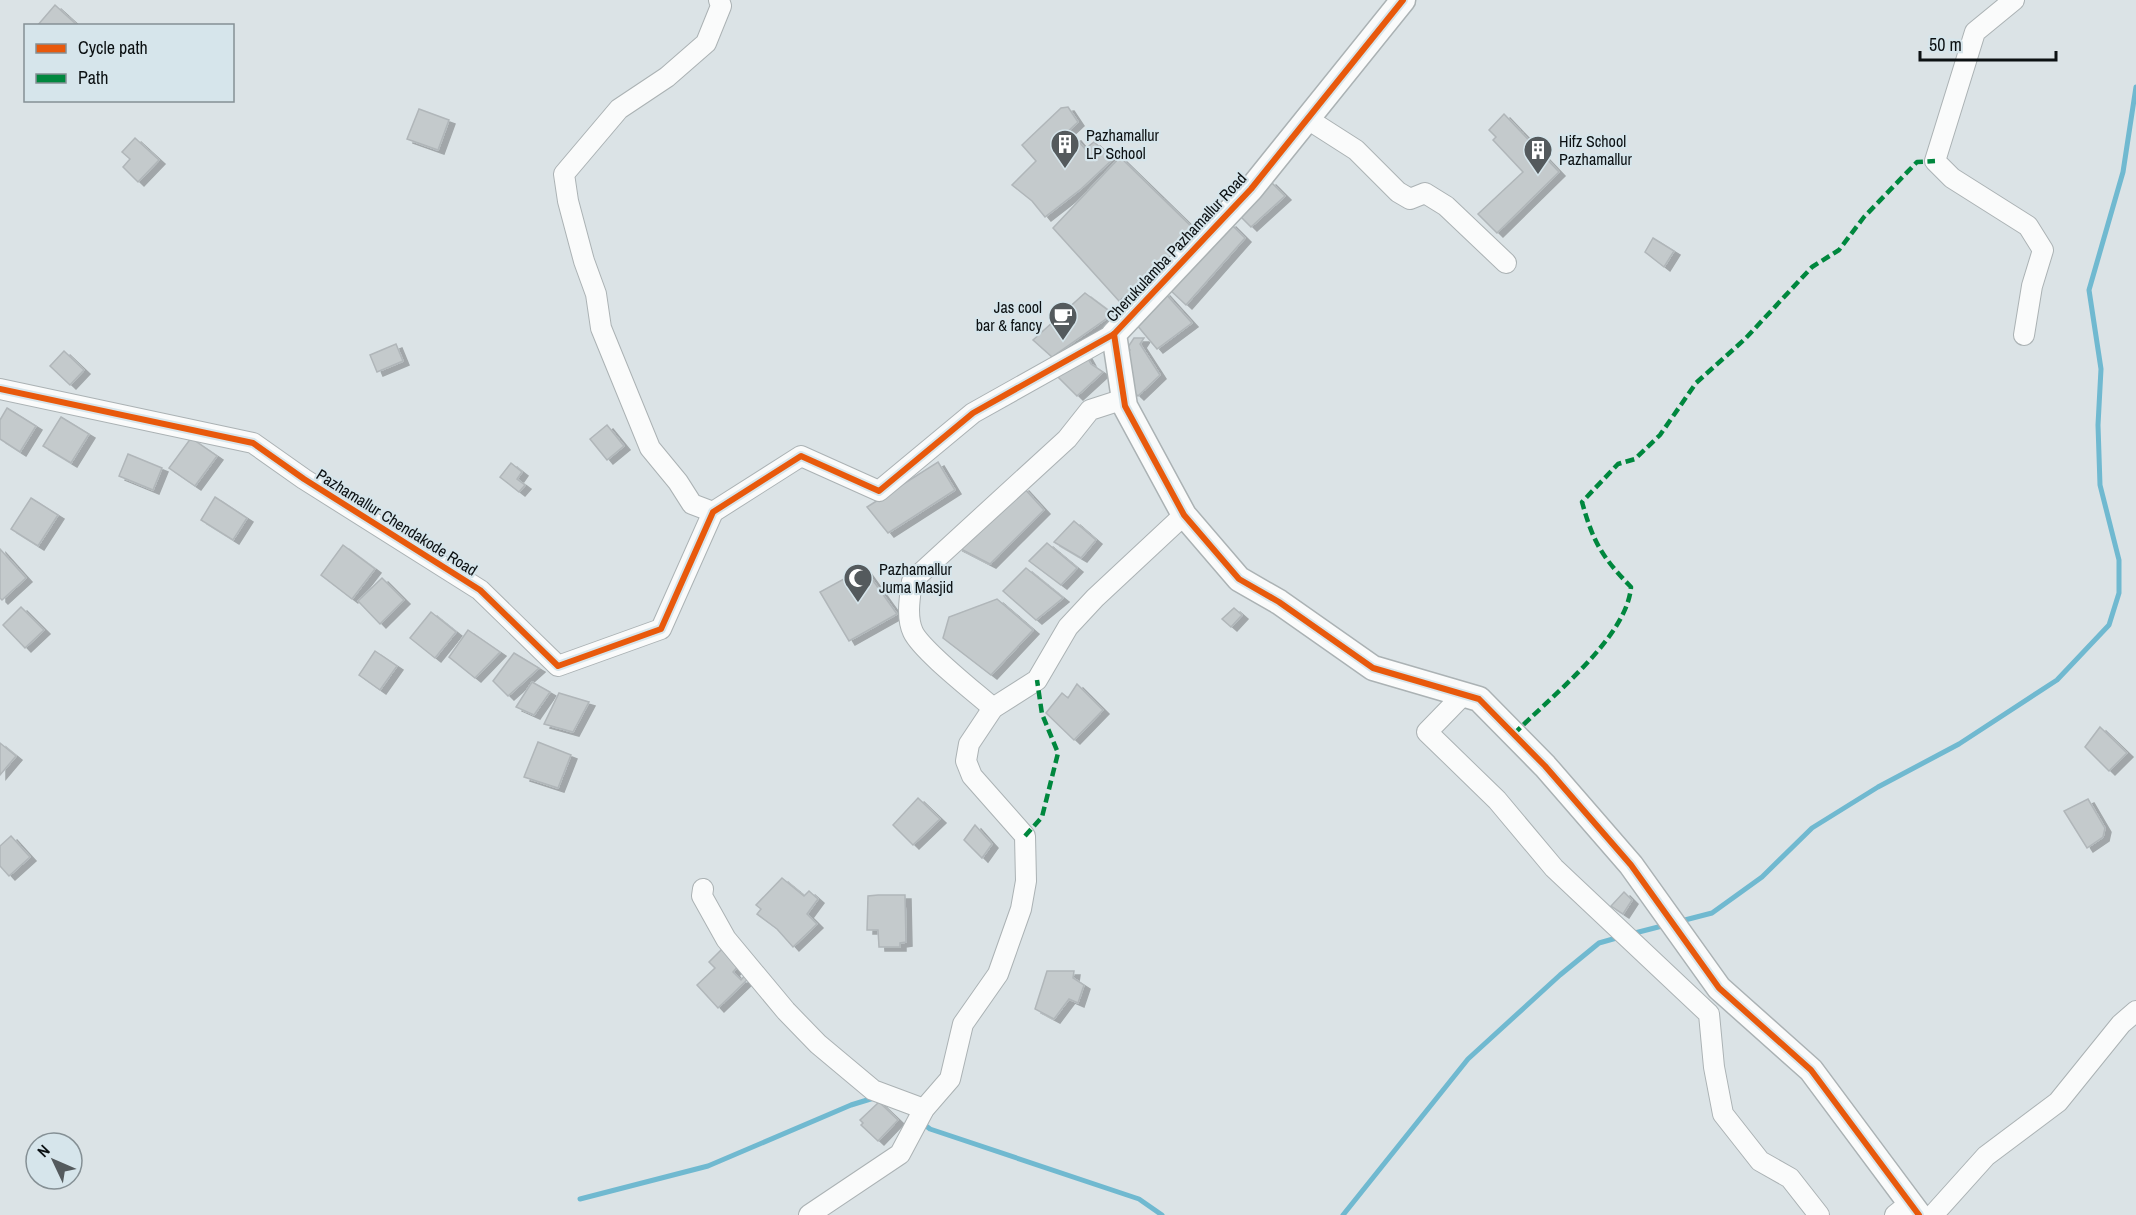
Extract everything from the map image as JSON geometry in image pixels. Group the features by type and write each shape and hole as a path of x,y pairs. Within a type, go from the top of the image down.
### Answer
{"street":[{"path":"719,0 721,6 706,43 667,77 619,109 564,174 568,201 584,261 596,294 601,328 650,448 678,482 692,504 713,512 801,456 879,491 973,413 1114,334"},
{"name":"Cherukulamba Pazhamallur Road","path":"1403,0 1251,189 1114,334 1125,406 1184,515 1239,579 1279,602 1373,668 1479,699 1545,766 1631,865 1719,988 1811,1070 1908,1211"},
{"path":"2014,0 1975,32 1935,161 1952,178 1997,204 2028,226 2043,250 2032,286 2024,335"},
{"path":"1306,118 1356,150 1410,199 1425,193 1446,206 1506,263"},
{"name":"Pazhamallur Chendakode Road","path":"0,390 253,443 480,590 558,666 661,629 713,512"},
{"path":"993,708 936,658 913,632 909,603 912,581 1067,439 1090,410 1124,399"},
{"path":"808,1215 900,1154 924,1110 950,1079 963,1024 998,974 1021,909 1026,881 1024,836 972,776 966,761 969,744 993,708 1037,680 1068,627 1137,557 1184,515"},
{"path":"1463,695 1427,732 1497,800 1554,868 1709,1014 1714,1067 1723,1114 1760,1161 1790,1178 1820,1215"},
{"path":"703,889 702,896 726,939 786,1011 818,1044 873,1090 924,1110"},
{"path":"1933,1215 1986,1156 2058,1102 2121,1024 2136,1011"}],"building":[{"path":"55,5 76,24 39,24"},
{"name":"Pazhamallur LP School","path":"1068,107 1078,122 1064,135 1068,140 1075,137 1085,149 1094,142 1113,159 1081,189 1045,217 1032,201 1012,185 1036,161 1022,145 1061,108"},
{"path":"419,109 449,120 438,150 407,139"},
{"name":"Hifz School Pazhamallur","path":"1504,114 1559,172 1497,233 1478,214 1523,172 1493,140 1496,137 1489,130"},
{"path":"135,138 159,160 138,182 123,167 130,159 122,152"},
{"path":"1120,157 1199,234 1119,301 1053,228"},
{"path":"1270,181 1285,196 1251,227 1237,213"},
{"path":"1230,223 1245,238 1186,305 1169,289"},
{"path":"1653,238 1674,251 1664,267 1645,252"},
{"path":"1164,292 1192,323 1157,349 1131,318"},
{"path":"1085,293 1113,314 1052,357 1033,340"},
{"path":"1134,338 1144,338 1140,344 1160,375 1138,396 1134,392 1125,353 1130,350 1128,347"},
{"path":"396,344 403,361 377,372 370,355"},
{"path":"64,351 84,370 70,385 50,366"},
{"path":"1086,355 1091,364 1103,372 1077,396 1058,377"},
{"path":"7,408 36,426 20,452 0,439 0,420"},
{"path":"61,417 89,434 71,463 43,446"},
{"path":"607,425 624,446 607,460 590,439"},
{"path":"191,438 217,456 195,486 169,468"},
{"path":"128,454 162,468 153,490 119,476"},
{"path":"938,462 955,490 888,533 867,507"},
{"path":"511,463 522,472 517,479 525,485 519,492 500,477"},
{"path":"1023,487 1044,510 990,564 957,547"},
{"path":"215,497 247,518 233,540 201,520"},
{"path":"31,498 58,515 38,546 11,529"},
{"path":"1074,521 1096,540 1081,558 1054,542"},
{"path":"1047,543 1077,568 1061,585 1029,561"},
{"path":"343,545 375,569 352,599 321,575"},
{"path":"0,549 26,578 2,600 0,598"},
{"name":"Pazhamallur Juma Masjid","path":"864,568 897,614 849,641 820,592"},
{"path":"1026,568 1063,598 1036,620 1003,591"},
{"path":"382,578 404,600 380,624 358,601"},
{"path":"997,599 1033,630 991,675 943,638 949,617"},
{"path":"21,607 44,630 25,648 3,625"},
{"path":"1234,608 1242,615 1231,627 1222,619"},
{"path":"431,612 456,632 435,658 410,638"},
{"path":"468,630 500,652 475,678 449,657"},
{"path":"375,651 397,666 380,690 359,675"},
{"path":"514,653 539,668 508,696 493,681"},
{"path":"532,682 550,692 534,715 516,707"},
{"path":"1077,684 1103,710 1074,740 1046,713 1062,693 1068,698"},
{"path":"559,693 589,702 573,732 544,724"},
{"path":"2100,727 2127,753 2109,771 2085,747"},
{"path":"538,742 571,755 558,788 524,777"},
{"path":"0,743 16,756 0,775"},
{"path":"918,798 940,819 913,845 893,825"},
{"path":"2088,799 2105,828 2103,837 2087,848 2064,811"},
{"path":"975,825 992,844 982,858 964,840"},
{"path":"11,836 30,857 9,876 0,866 0,846"},
{"path":"782,878 804,896 809,891 818,899 807,914 817,924 793,947 777,929 757,914 761,909 756,905"},
{"path":"1624,892 1632,900 1623,914 1611,906"},
{"path":"905,895 906,942 900,943 900,947 879,947 878,930 867,930 868,896"},
{"path":"724,947 740,964 733,972 741,980 747,973 750,977 718,1008 697,985 715,968 709,962"},
{"path":"1047,971 1074,971 1073,978 1084,985 1078,1003 1069,999 1054,1019 1035,1009"},
{"path":"879,1102 898,1120 878,1141 861,1125 863,1123 860,1120"}],"waterway":[{"path":"1681,921 1712,913 1762,877 1812,828 1878,787 1959,744 2057,680 2109,625 2119,593 2119,560 2100,485 2098,425 2101,369 2089,290 2123,172 2136,87"},
{"path":"1631,934 1666,925"},
{"path":"1343,1215 1468,1059 1560,975 1599,943 1620,937"},
{"path":"580,1199 708,1166 851,1105 877,1097"},
{"path":"921,1122 930,1129 1139,1199 1162,1215"}],"marked path":[{"path":"1514,734 1584,666 1616,626 1626,606 1631,587 1600,548 1590,528 1582,502 1618,464 1635,459 1660,435 1696,383 1745,339 1812,267 1839,250 1864,217 1917,162 1935,161"},
{"path":"1025,836 1042,817 1058,753 1042,714 1037,680"}],"cycle path":[{"path":"0,389 253,443 304,479 480,590 558,666 661,629 713,512 801,456 879,491 973,413 1114,334 1251,189 1403,0"},
{"path":"1114,334 1125,406 1184,515 1239,579 1279,602 1373,668 1479,699 1545,766 1631,865 1719,988 1811,1070 1919,1215"}],"place":[{"name":"Pazhamallur LP School","path":"1065,170"},
{"name":"Hifz School Pazhamallur","path":"1538,176"},
{"name":"Jas cool bar & fancy","path":"1063,342"},
{"name":"Pazhamallur Juma Masjid","path":"858,604"}]}
